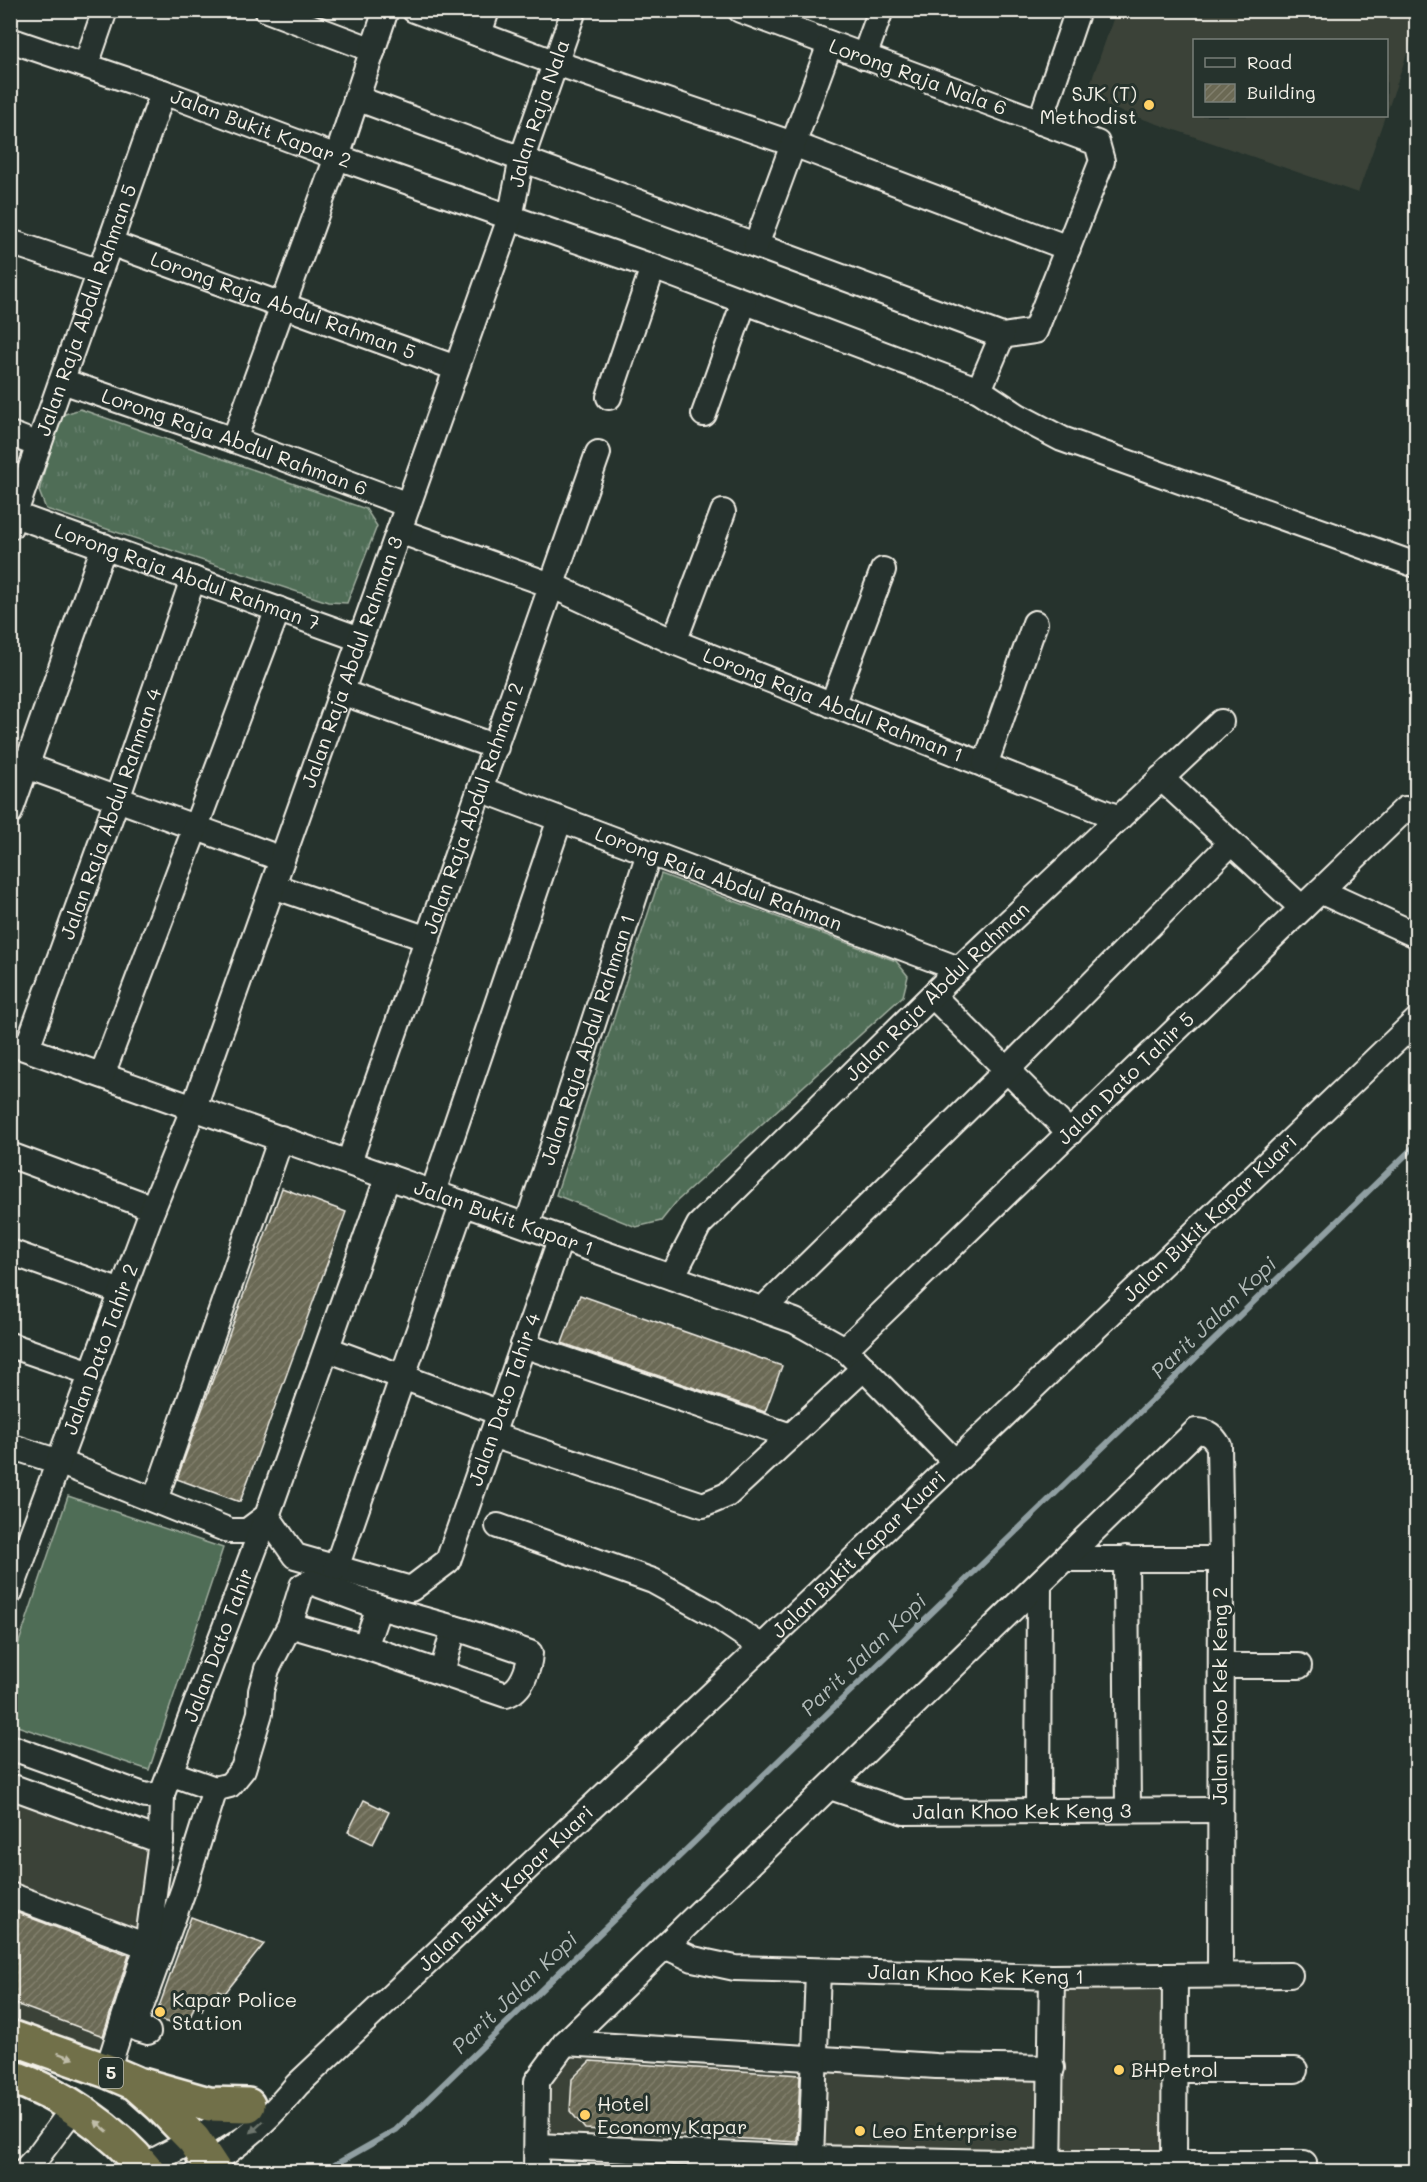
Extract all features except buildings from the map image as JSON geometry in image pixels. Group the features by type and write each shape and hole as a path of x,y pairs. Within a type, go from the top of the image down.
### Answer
{"highway":[{"name":"5","path":"10,2037 121,2077 161,2106 204,2162"},
{"name":"5","path":"10,2076 35,2085 75,2106 95,2121 146,2169"},
{"path":"121,2077 209,2104 248,2105"}],"street":[{"path":"86,65 105,10"},
{"path":"267,10 373,50"},
{"path":"234,440 337,157 386,10"},
{"path":"356,98 1002,336 1035,331 1068,248 793,144 556,63 414,10"},
{"path":"479,34 488,10"},
{"name":"Jalan Raja Nala","path":"510,218 522,158 574,10"},
{"path":"864,57 881,10"},
{"path":"1040,122 1078,10"},
{"name":"Lorong Raja Nala 6","path":"751,13 1097,142 1102,161 1068,248"},
{"name":"Jalan Bukit Kapar 2","path":"10,40 653,267 980,390 1018,416 1062,439 1416,565"},
{"path":"756,245 830,44"},
{"name":"Jalan Raja Abdul Rahman 5","path":"13,521 163,93"},
{"name":"Jalan Raja Abdul Rahman 3","path":"194,1107 510,218"},
{"path":"10,242 100,272"},
{"name":"Lorong Raja Abdul Rahman 5","path":"110,243 456,368"},
{"path":"609,397 653,267"},
{"path":"704,414 744,302"},
{"path":"980,390 1002,336"},
{"name":"Lorong Raja Abdul Rahman 6","path":"62,381 234,440 408,505"},
{"path":"10,434 39,445"},
{"name":"Jalan Raja Abdul Rahman 2","path":"349,1162 598,453"},
{"path":"674,642 723,512"},
{"name":"Lorong Raja Abdul Rahman 7","path":"13,521 104,546 360,639"},
{"name":"Lorong Raja Abdul Rahman 1","path":"399,531 551,585 674,642 1119,818"},
{"path":"10,812 19,763 104,546"},
{"path":"832,705 883,570"},
{"name":"Jalan Raja Abdul Rahman 4","path":"19,1045 117,799 193,579"},
{"path":"102,1075 278,609"},
{"path":"985,765 1035,623"},
{"path":"341,692 496,747"},
{"name":"Jalan Raja Abdul Rahman","path":"672,1277 699,1225 958,969 1221,722"},
{"path":"19,763 282,859"},
{"path":"1161,778 1302,908"},
{"name":"Lorong Raja Abdul Rahman","path":"480,789 958,969"},
{"name":"Jalan Dato Tahir 5","path":"845,1349 1405,809"},
{"path":"433,1192 560,819"},
{"path":"763,1309 1007,1070 1231,843"},
{"name":"Jalan Raja Abdul Rahman 1","path":"527,1225 649,853"},
{"path":"273,886 428,939"},
{"path":"1320,891 1416,935"},
{"path":"933,996 1070,1133"},
{"name":"Jalan Bukit Kapar Kuari","path":"146,2169 204,2162 253,2131 297,2085 762,1647 1416,1022"},
{"name":"Jalan Bukit Kapar 1","path":"19,1045 795,1321 845,1349 955,1462"},
{"name":"Jalan Dato Tahir 2","path":"10,1593 17,1553 59,1462 153,1208 194,1107"},
{"path":"155,1500 281,1138"},
{"path":"10,1155 153,1208"},
{"name":"Jalan Dato Tahir","path":"121,2077 147,1946 166,1784 267,1516 388,1176"},
{"path":"10,1446 59,1462 230,1531 247,1531 267,1516 295,1556 336,1568 463,1203"},
{"name":"Jalan Dato Tahir 4","path":"336,1568 411,1589 448,1562 561,1237"},
{"path":"10,1252 122,1292"},
{"path":"10,1345 91,1373"},
{"path":"523,1346 791,1436"},
{"path":"327,1349 402,1377 496,1424 703,1505 727,1495 864,1368"},
{"name":"Jalan Khoo Kek Keng 2","path":"1065,1559 1196,1431 1205,1431 1214,1438 1219,1446 1221,1559 1220,1975"},
{"path":"498,1526 653,1581 713,1614 762,1647"},
{"path":"1126,1558 1128,1810"},
{"path":"1221,1559 1065,1559 565,2043 537,2081 537,2162 811,2158 1049,2167 1174,2162 1304,2163"},
{"path":"10,1747 146,1796 166,1784 215,1789 230,1785 243,1769 260,1713 261,1691 267,1669 290,1625 302,1586 311,1582 379,1607 530,1653 529,1662 522,1681 514,1692 506,1695 365,1647 290,1625"},
{"path":"1038,1811 1039,1584"},
{"path":"365,1647 379,1607"},
{"path":"442,1672 454,1628"},
{"path":"1221,1666 1299,1666"},
{"path":"10,1786 161,1841"},
{"name":"Jalan Khoo Kek Keng 3","path":"830,1787 904,1812 1220,1810"},
{"path":"148,2032 138,2029 137,2018 184,1888 215,1789"},
{"path":"10,1895 147,1946"},
{"name":"Jalan Khoo Kek Keng 1","path":"665,1946 693,1959 735,1968 1052,1977 1290,1975"},
{"path":"811,2158 818,1971"},
{"path":"1174,2162 1175,1976"},
{"path":"1049,2167 1052,1977"},
{"path":"565,2043 936,2066 1052,2068"},
{"path":"1174,2070 1295,2070"},
{"name":"Jalan Bukit Kapar Kuari","path":"204,2162 248,2105 297,2085"},
{"path":"23,2172 38,2156 75,2106"}],"shaded area":[{"name":"SJK (T) Methodist","path":"1116,11 1416,11 1416,27 1388,109 1388,39 1193,39 1193,117 1385,117 1358,193 1085,99"},
{"path":"10,1794 153,1845 140,1949 105,2051 11,2017"},
{"path":"1058,1984 1169,1984 1170,2154 1036,2156 545,2139 544,2081 571,2048 1058,2072"}],"green space":[{"path":"80,409 366,509 377,526 347,603 328,602 46,509 39,491 59,416"},
{"path":"661,874 896,961 908,976 903,996 677,1201 661,1221 636,1227 556,1195"},
{"path":"68,1496 223,1548 149,1770 11,1724 11,1666"}],"waterway":[{"name":"Parit Jalan Kopi","path":"322,2172 396,2130 1416,1145"}],"place":[{"name":"SJK (T) Methodist","path":"1149,105"},
{"name":"Kapar Police Station","path":"160,2012"},
{"name":"BHPetrol","path":"1119,2070"},
{"name":"Hotel Economy Kapar","path":"585,2115"},
{"name":"Leo Enterprise","path":"860,2131"}]}
